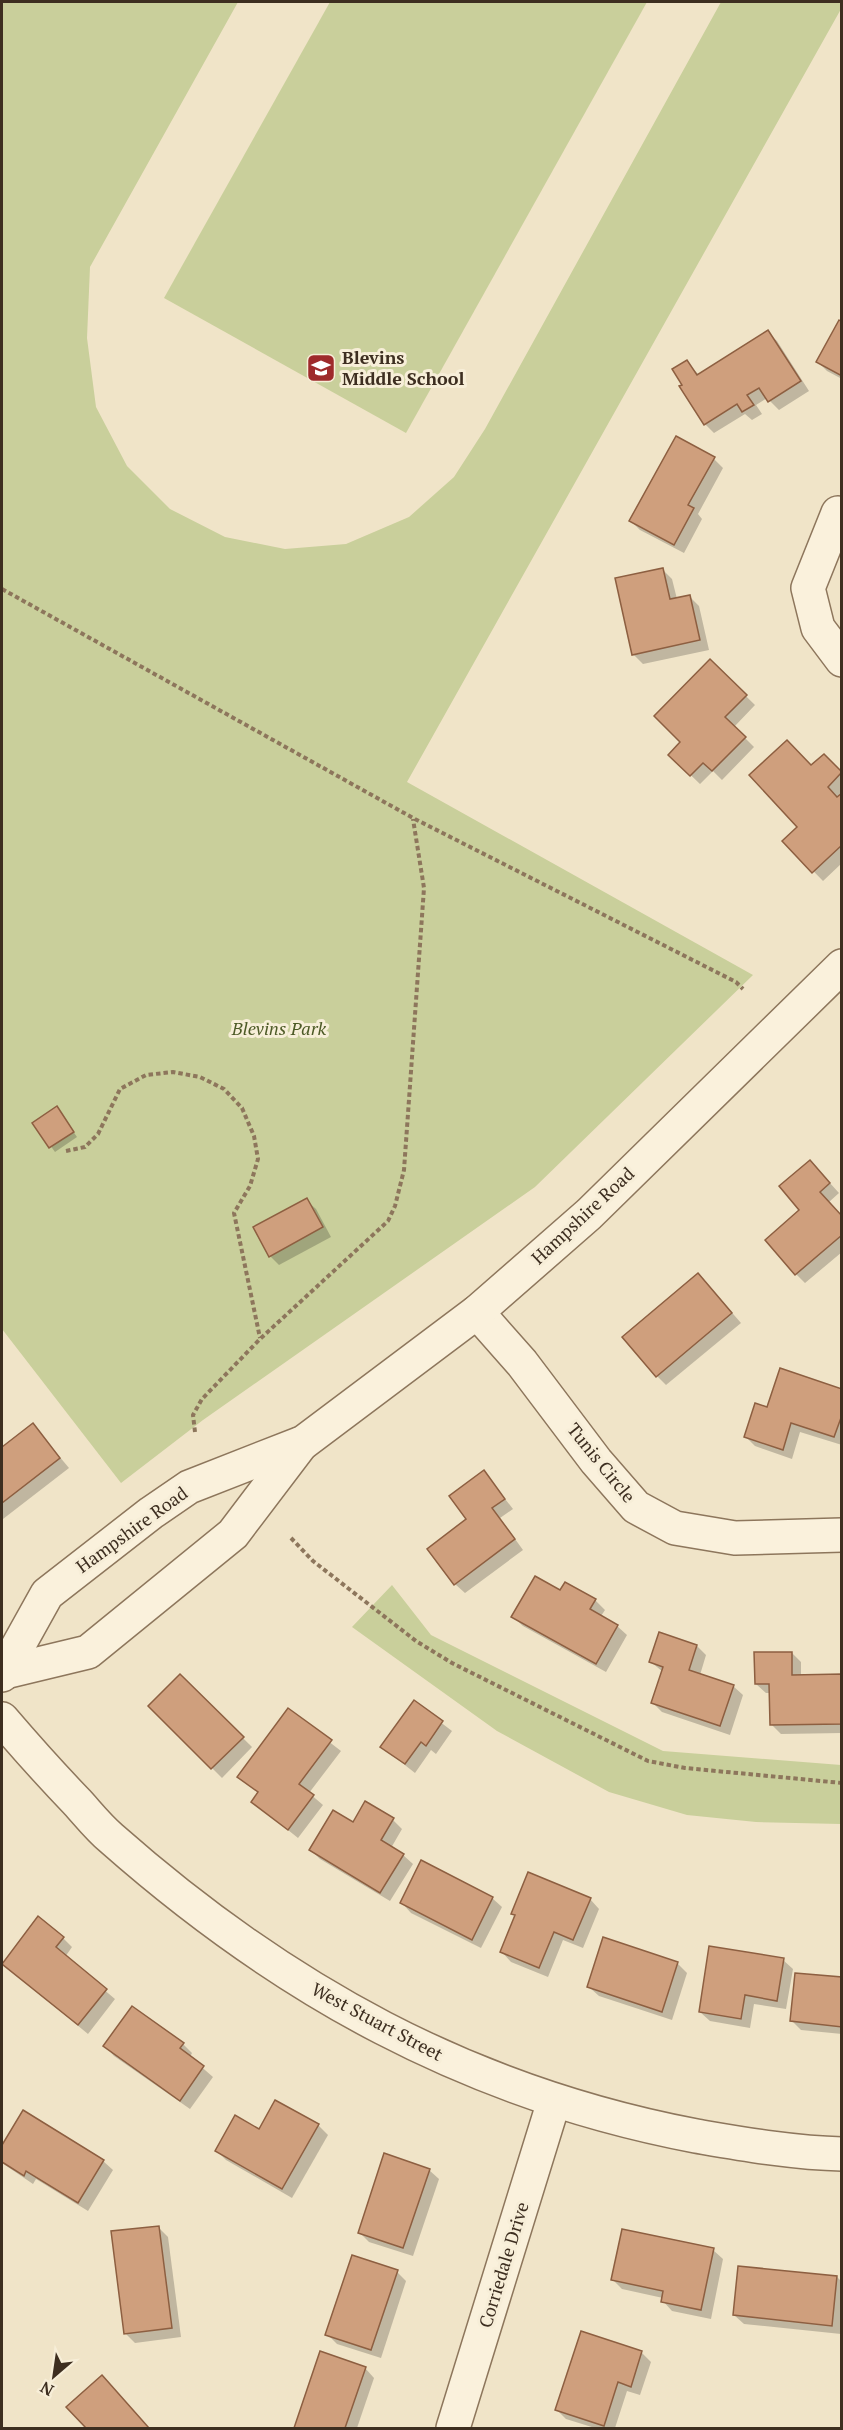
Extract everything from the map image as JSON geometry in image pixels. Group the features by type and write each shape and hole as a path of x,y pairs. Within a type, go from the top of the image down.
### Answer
{"street":[{"path":"838,513 808,588 818,628 842,660"},
{"name":"Hampshire Road","path":"3,1674 88,1652 233,1534 304,1442 477,1312 590,1214 842,966"},
{"name":"Tunis Circle","path":"477,1312 522,1363 596,1461 636,1507 675,1528 735,1538 842,1535"},
{"name":"Hampshire Road","path":"3,1674 47,1594 151,1513 189,1487 304,1442"},
{"name":"West Stuart Street","path":"2,1719 32,1755 109,1836 192,1905 276,1966 351,2011 420,2048 495,2080 554,2101 656,2128 734,2143 842,2154"},
{"name":"Corriedale Drive","path":"453,2428 554,2101"}],"path":[{"path":"2,589 413,818 736,982 743,989"},
{"path":"195,1432 194,1415 202,1399 260,1339 387,1221 395,1206 404,1170 423,888 413,818"},
{"path":"66,1151 85,1147 98,1134 105,1115 120,1089 146,1075 173,1072 200,1077 224,1089 242,1108 254,1136 258,1159 250,1186 234,1213 260,1339"},
{"path":"291,1538 313,1562 425,1647 452,1663 648,1761 685,1768 842,1783"}],"green space":[{"name":"Blevins Park","path":"2,2 238,2 90,267 87,338 96,407 127,466 170,509 225,537 285,549 346,544 409,517 454,477 485,429 721,2 841,2 841,9 407,782 753,975 535,1187 203,1420 121,1483 2,1329"},
{"path":"330,2 647,2 406,433 164,298"},
{"path":"392,1585 431,1635 663,1751 841,1765 841,1824 756,1822 687,1815 609,1792 497,1731 352,1627"}],"building":[{"path":"839,320 842,322 842,376 816,362"},
{"path":"768,330 801,381 768,402 759,388 747,395 754,405 742,412 737,404 704,425 679,386 682,385 672,369 687,360 697,375"},
{"path":"676,436 715,457 688,505 694,508 674,545 629,521"},
{"path":"663,568 670,599 690,595 700,640 632,655 615,578"},
{"path":"710,659 747,695 725,717 746,737 712,771 703,763 690,776 668,755 680,742 654,716"},
{"path":"787,740 811,765 824,754 842,772 828,787 837,797 842,793 842,845 812,873 782,841 797,827 749,775"},
{"path":"57,1106 74,1132 49,1148 32,1123"},
{"path":"810,1160 830,1183 820,1192 842,1216 842,1235 795,1275 765,1240 799,1210 779,1186"},
{"path":"307,1198 323,1227 269,1257 253,1227"},
{"path":"698,1273 732,1313 656,1377 622,1337"},
{"path":"780,1368 842,1389 842,1415 834,1437 791,1423 783,1450 744,1437 755,1403 767,1407"},
{"path":"33,1423 60,1458 2,1503 2,1447"},
{"path":"484,1470 505,1499 492,1508 515,1539 454,1585 427,1549 466,1519 449,1496"},
{"path":"535,1576 560,1590 565,1582 596,1599 590,1609 618,1625 596,1664 511,1617"},
{"path":"659,1632 697,1645 689,1670 734,1685 720,1726 651,1703 663,1667 649,1662"},
{"path":"754,1652 792,1652 792,1675 842,1674 842,1724 770,1725 769,1684 755,1684"},
{"path":"180,1674 244,1737 211,1769 148,1706"},
{"path":"414,1700 443,1721 426,1746 421,1742 405,1764 380,1747"},
{"path":"288,1708 332,1740 299,1784 314,1795 288,1830 251,1802 258,1792 237,1777"},
{"path":"365,1801 394,1818 381,1840 404,1854 380,1893 309,1850 333,1810 353,1822"},
{"path":"421,1860 493,1897 472,1940 400,1903"},
{"path":"528,1872 591,1898 573,1940 554,1932 539,1968 500,1952 515,1915 511,1914"},
{"path":"38,1916 64,1937 56,1947 107,1989 78,2025 2,1964"},
{"path":"603,1937 678,1962 662,2012 587,1987"},
{"path":"709,1946 784,1958 777,2001 745,1995 741,2019 699,2012"},
{"path":"795,1973 842,1977 842,2027 790,2021"},
{"path":"132,2006 184,2043 180,2048 204,2066 180,2101 103,2046"},
{"path":"275,2100 319,2124 282,2189 215,2151 235,2115 259,2129"},
{"path":"23,2110 104,2160 78,2203 26,2171 24,2176 2,2162 2,2145"},
{"path":"384,2153 430,2169 403,2248 358,2233"},
{"path":"159,2226 172,2328 124,2334 111,2231"},
{"path":"622,2229 714,2248 701,2310 661,2302 663,2291 611,2280"},
{"path":"352,2255 398,2270 371,2350 325,2335"},
{"path":"738,2266 837,2276 832,2326 733,2315"},
{"path":"581,2331 642,2351 631,2387 618,2382 604,2426 555,2410"},
{"path":"320,2351 366,2367 345,2428 294,2428"},
{"path":"102,2375 149,2428 86,2428 66,2407"}],"place":[{"name":"Blevins Middle School","path":"321,368"}]}
